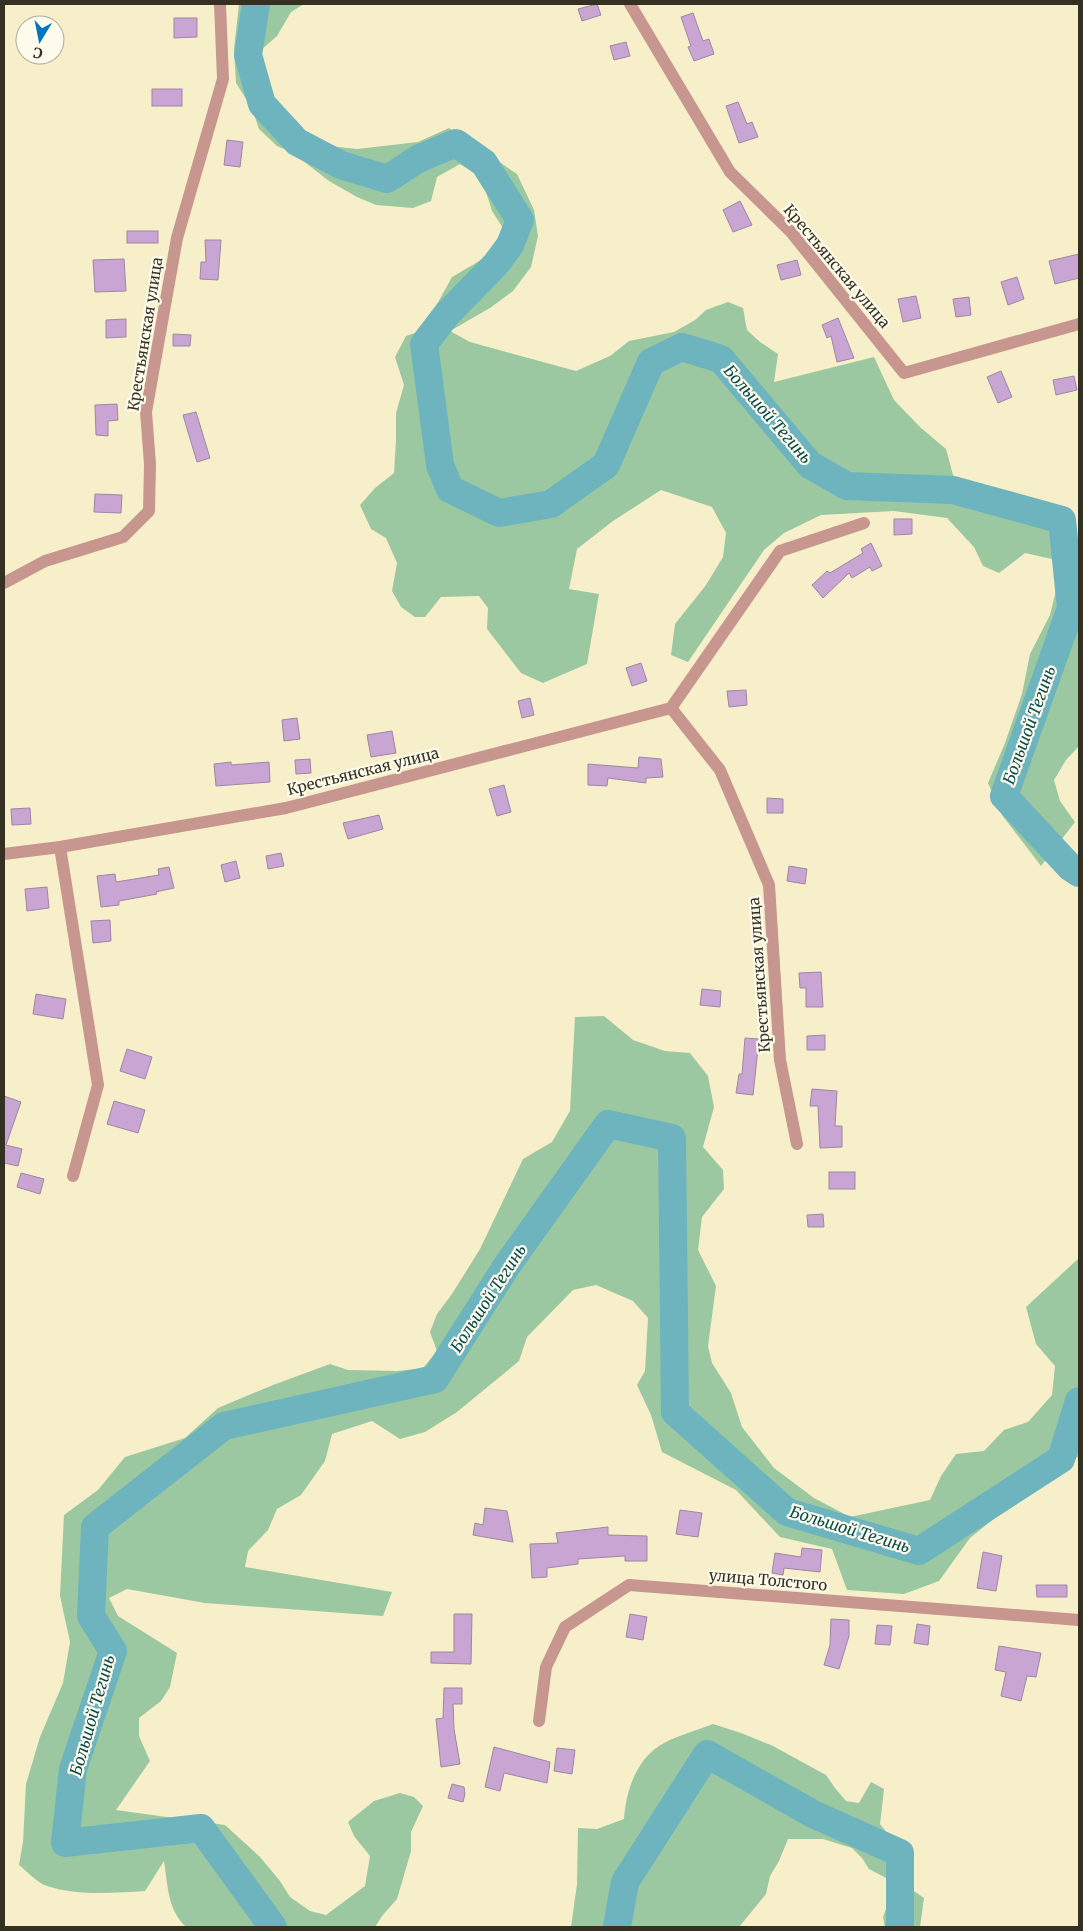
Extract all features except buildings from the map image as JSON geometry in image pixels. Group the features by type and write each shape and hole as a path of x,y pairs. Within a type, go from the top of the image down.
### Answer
{"street":[{"name":"Крестьянская улица","path":"4,583 45,560 123,537 149,511 150,464 146,412 177,238 223,79 220,4"},
{"name":"Крестьянская улица","path":"630,4 730,172 791,232 904,373 1079,324"},
{"path":"671,708 780,551 864,522"},
{"name":"Крестьянская улица","path":"4,854 60,847 286,808 671,708 720,770 769,885 780,1060 797,1144"},
{"path":"60,847 98,1085 73,1176"},
{"name":"улица Толстого","path":"540,1721 546,1667 565,1627 629,1585 1079,1620"}],"green space":[{"path":"239,4 304,4 291,12 277,36 261,50 277,109 320,145 357,149 418,142 449,128 517,174 534,210 538,236 531,267 513,291 490,308 450,331 470,342 576,371 610,356 629,341 674,332 695,320 706,310 728,302 743,308 747,330 760,342 778,354 774,382 874,357 894,400 921,428 946,449 953,475 1007,519 1079,537 1079,746 1066,760 1054,780 1060,801 1075,822 1041,866 1002,815 988,783 1005,743 1022,694 1030,654 1050,615 1057,586 1052,559 1025,553 999,573 983,566 974,547 947,518 894,511 821,515 784,533 764,550 688,662 671,655 675,624 706,585 723,557 726,533 712,507 661,490 613,521 577,549 569,589 599,594 587,664 543,683 521,673 487,629 488,608 479,596 441,597 425,617 415,617 401,607 392,591 397,563 386,538 371,529 360,505 375,488 394,473 396,413 404,385 395,357 406,336 439,325 437,304 452,277 493,253 503,228 492,211 486,192 474,173 460,164 437,177 431,201 413,208 376,205 357,197 329,181 293,153 277,146 259,129 252,108 236,83 234,49"},
{"path":"604,1016 633,1040 665,1051 690,1053 708,1076 714,1107 703,1147 723,1170 724,1189 702,1217 698,1250 716,1286 708,1346 712,1363 731,1393 742,1427 774,1468 814,1498 850,1517 930,1500 941,1476 956,1454 984,1451 1004,1430 1028,1422 1052,1395 1055,1366 1036,1344 1026,1307 1079,1258 1079,1456 970,1538 939,1581 904,1594 847,1590 832,1549 780,1537 736,1490 662,1452 651,1415 637,1385 645,1371 648,1318 633,1301 596,1285 573,1290 527,1337 519,1361 457,1412 425,1432 400,1439 372,1421 332,1434 325,1461 301,1495 277,1509 268,1530 248,1551 245,1567 392,1592 383,1616 205,1603 127,1589 109,1598 118,1616 177,1653 170,1687 161,1701 139,1718 139,1736 150,1761 116,1810 225,1825 260,1857 280,1881 290,1897 310,1911 326,1915 365,1886 370,1856 354,1836 348,1822 374,1801 400,1793 414,1797 423,1806 411,1832 411,1851 397,1899 375,1927 186,1927 172,1905 164,1861 145,1891 83,1893 47,1886 40,1882 19,1865 23,1842 26,1784 40,1737 63,1683 70,1642 60,1596 64,1515 98,1490 125,1457 185,1438 218,1408 273,1385 330,1364 348,1370 398,1371 423,1368 437,1351 430,1332 437,1314 480,1249 523,1159 552,1142 570,1111 575,1017"},
{"path":"713,1724 773,1746 826,1775 846,1801 859,1803 871,1782 884,1789 880,1824 897,1846 911,1856 912,1869 886,1878 869,1869 852,1848 823,1839 788,1839 779,1861 770,1876 766,1894 739,1927 571,1927 577,1884 578,1828 597,1829 624,1819 627,1798 633,1778 644,1760 659,1746"},
{"path":"914,1891 924,1898 920,1927 885,1927 883,1917 891,1896"}],"waterway":[{"name":"Большой Тегинь","path":"256,4 248,55 262,104 297,142 341,165 387,179 418,159 456,143 484,163 520,220 510,245 496,264 447,314 424,344 440,465 450,489 499,513 551,504 606,465 651,362 682,347 721,359 810,465 847,486 953,490 1062,520 1071,608 1004,796 1070,867 1079,873"},
{"name":"Большой Тегинь","path":"273,1927 201,1828 65,1843 73,1769 113,1651 91,1616 95,1527 224,1426 435,1379 506,1267 608,1124 672,1138 675,1412 787,1512 919,1551 1061,1459 1079,1401"},
{"name":"Большой Тегинь","path":"617,1927 625,1882 707,1754 813,1814 900,1853 899,1927"}]}
